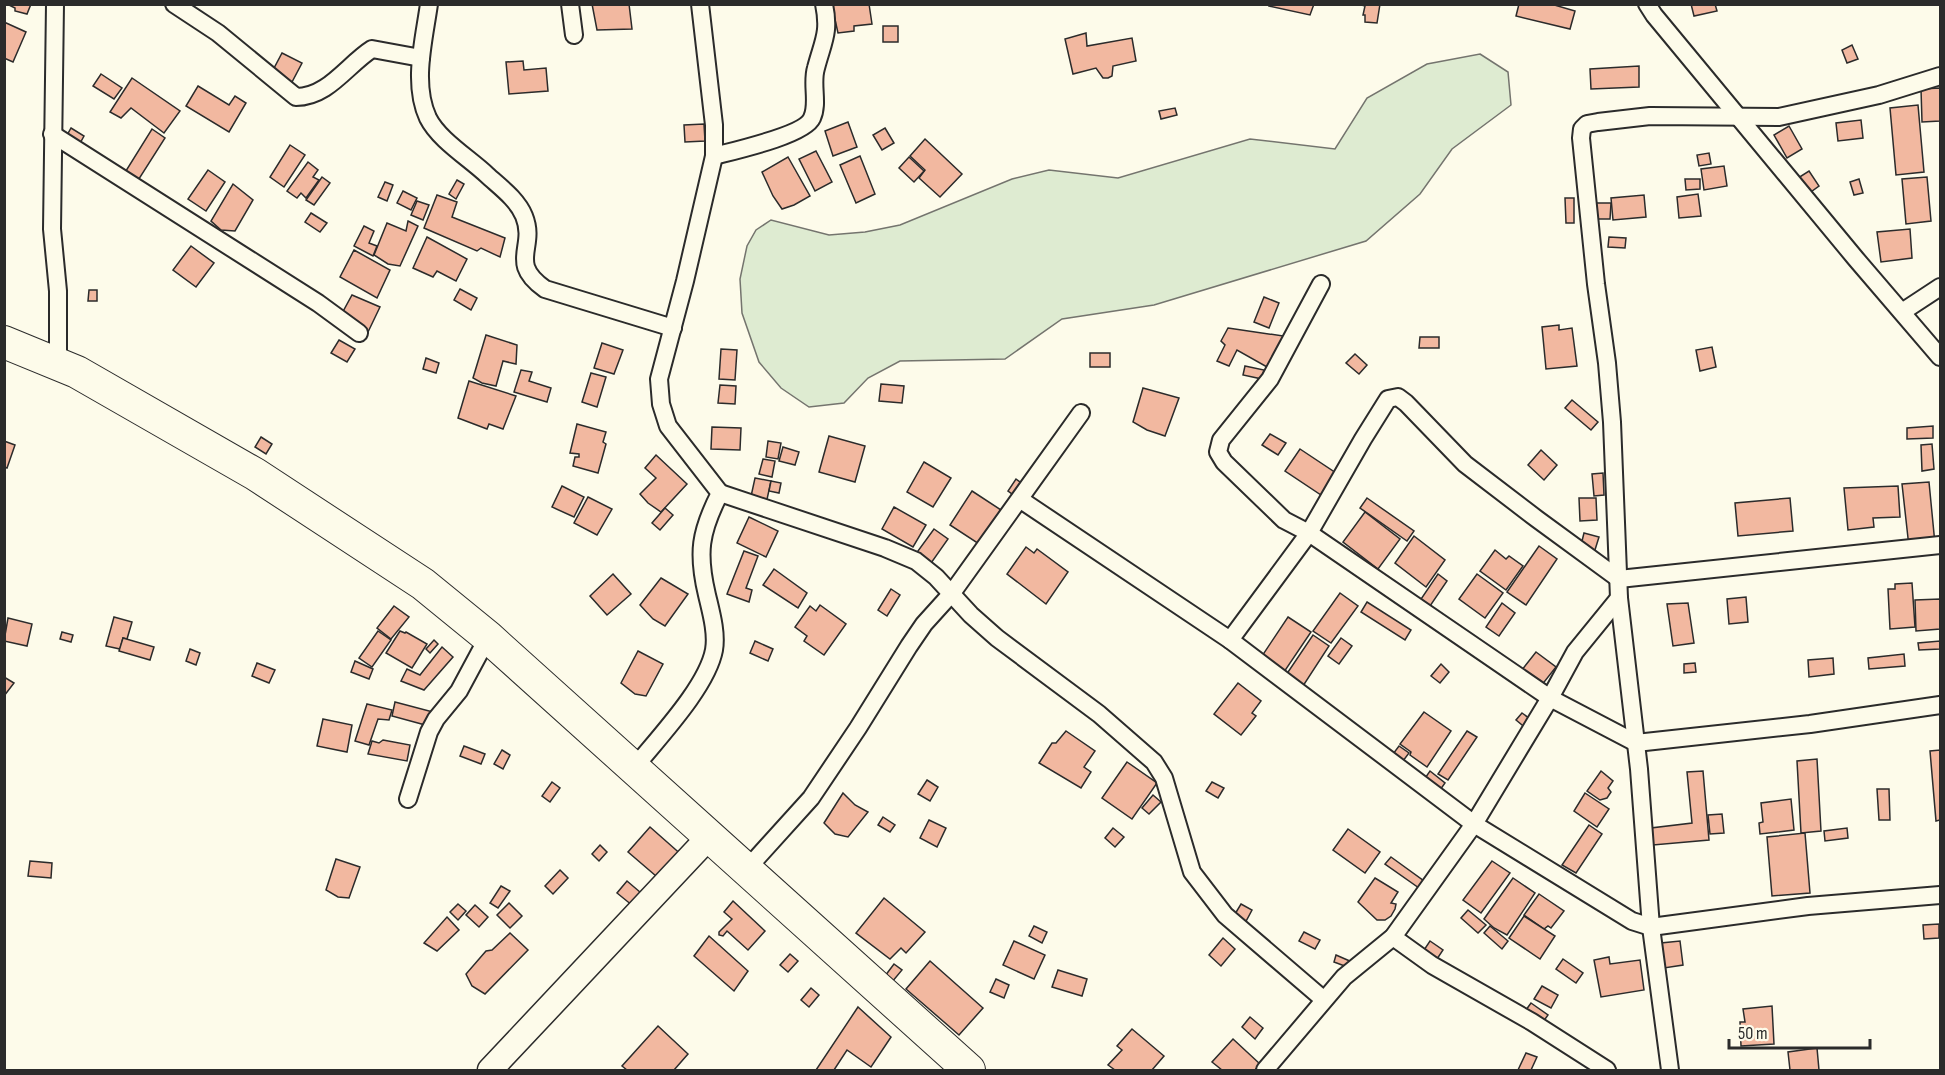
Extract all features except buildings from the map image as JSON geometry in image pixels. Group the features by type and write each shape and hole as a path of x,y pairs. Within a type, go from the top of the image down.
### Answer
{"highway":[{"path":"4,342 77,372 134,404 255,474 423,584 488,637 969,1071"}],"street":[{"path":"55,4 52,229 57,291 58,364"},
{"path":"174,4 218,33 296,97 308,97 320,91 372,49 421,58"},
{"path":"429,4 421,58 422,91 429,118 447,141 513,200 524,214 528,229 524,265 531,279 545,289 673,328"},
{"path":"570,4 574,35"},
{"path":"700,4 714,125 714,156 659,379 661,404 668,426 720,493 885,548 916,561 936,577 971,615 997,638 1099,714 1154,762 1164,778 1192,872 1225,915 1323,999"},
{"path":"714,156 796,131 806,127 812,119 813,80 828,22 824,4"},
{"path":"1647,4 1941,357"},
{"path":"1670,1071 1651,927 1636,743 1619,598 1612,422 1581,138 1582,129 1587,124 1650,116 1779,117 1879,94 1941,76"},
{"path":"52,134 318,303 359,333"},
{"path":"1321,284 1270,379 1221,440 1218,452 1224,462 1284,520 1309,534 1550,698 1636,743 1810,724 1941,705"},
{"path":"1902,312 1941,287"},
{"path":"1230,640 1309,534 1388,399 1398,397 1465,464 1618,579 1941,545"},
{"path":"746,871 811,798 924,624 952,593 1021,500 1081,413"},
{"path":"634,768 688,701 707,670 714,650 711,612 704,584 700,551 704,529 720,493"},
{"path":"1021,500 1230,640 1474,824 1632,921 1651,927 1809,906 1941,895"},
{"path":"1265,1071 1323,999 1344,977 1393,937 1474,824 1575,652 1619,598"},
{"path":"408,799 429,732 436,719 459,691 488,637"},
{"path":"490,1071 709,837"},
{"path":"1393,937 1432,965 1532,1022 1607,1071"}],"green space":[{"path":"1480,54 1508,72 1511,105 1452,149 1420,194 1366,241 1154,305 1062,319 1005,359 900,361 868,378 844,403 809,407 781,388 759,362 742,313 740,279 747,246 756,230 771,220 829,235 865,232 900,225 1012,179 1049,170 1118,178 1250,139 1335,149 1367,98 1427,64"}]}
